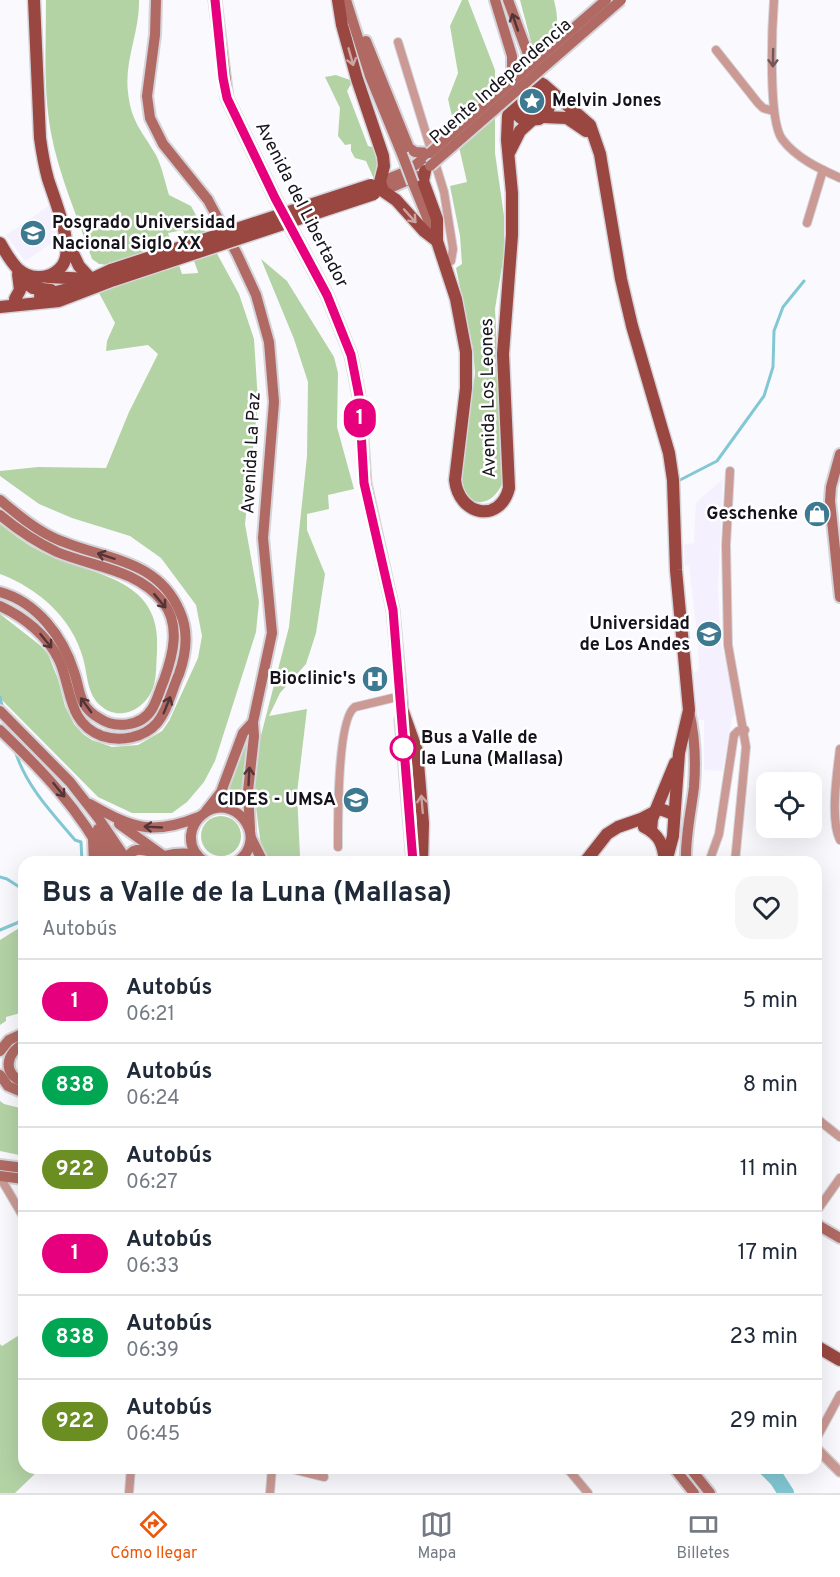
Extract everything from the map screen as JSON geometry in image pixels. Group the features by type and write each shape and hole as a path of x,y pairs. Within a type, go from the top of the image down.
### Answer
{"main road":[{"path":"34,0 39,138 42,158 64,231 79,266 93,284"},
{"name":"Avenida La Paz","path":"156,0 155,35 147,96 150,118 163,144 208,200 237,254 256,296 269,342 274,402 263,538 272,633 253,722 254,736 248,791 250,834"},
{"name":"Avenida del Libertador","path":"215,0 227,98 275,198 327,295 351,355 359,396 364,483 393,610 402,709 417,751 423,823 422,856"},
{"path":"338,0 354,70 383,156 384,166 377,188"},
{"name":"Avenida Los Leones","path":"346,0 370,75 437,241 456,299 466,352 466,388 454,480 456,493 468,507 478,511 488,511 503,502 509,488 503,354 512,235 507,140 508,116 512,100"},
{"path":"495,0 512,56 512,100 518,116 537,119 567,118 578,123 594,137"},
{"path":"508,0 542,85 551,101 549,108 514,141 509,152"},
{"name":"Puente Independencia","path":"377,188 408,171 430,153 606,0"},
{"name":"Puente Independencia","path":"377,188 427,169 621,0"},
{"path":"352,21 361,28 409,148 415,152 430,153"},
{"path":"512,100 522,82 533,81 542,85 590,125 600,154 629,316 669,453 674,491 676,570 695,752 687,856"},
{"path":"427,169 425,187 437,219 437,241"},
{"path":"377,188 396,200 424,231 437,241"},
{"path":"0,300 59,301 112,275 377,188"},
{"path":"45,277 57,271 65,262 64,231"},
{"path":"0,243 18,274 28,286 39,290 72,288"},
{"path":"18,274 93,284"},
{"path":"14,301 20,290 18,274"},
{"path":"0,307 14,301 93,284"},
{"path":"840,454 830,501 840,597"},
{"path":"0,500 52,537 148,572 169,590 182,616 186,646 182,665 161,719 146,733 126,738 103,736 93,731 72,708 65,675 51,646 38,631 0,606"},
{"path":"0,515 19,530 59,552 126,574 141,582 163,602 174,628 174,645 170,663 151,711 136,722 118,725 93,714 85,707 78,692 69,657 51,626 20,602 0,592"},
{"name":"Avenida del Libertador","path":"402,709 400,724 412,856"},
{"path":"651,831 652,819 679,753 689,710"},
{"path":"0,711 70,782 91,810 94,822 120,856"},
{"name":"Avenida La Paz","path":"203,814 221,792 243,733 253,722"},
{"path":"3,732 50,779 93,836 104,856"},
{"path":"668,856 673,837 679,753"},
{"path":"83,800 128,824 147,828 163,828 182,824 223,808 232,810 246,821 260,856"},
{"path":"590,856 607,834 656,810 666,810 675,818"},
{"path":"108,814 163,856"},
{"path":"200,856 191,840 194,824 203,814"},
{"path":"629,824 643,826 651,831 662,843 665,856"},
{"path":"243,856 246,853 250,834"},
{"path":"93,836 94,856"},
{"path":"128,856 135,849 158,856"},
{"path":"176,856 184,852 193,856"},
{"path":"0,1051 9,1040 18,1036"},
{"path":"18,1047 13,1050 4,1064 18,1079"},
{"path":"0,1075 8,1086 18,1090"},
{"path":"1,1172 18,1169"},
{"path":"1,1172 18,1177"},
{"path":"822,1228 840,1238"},
{"path":"822,1350 840,1360"},
{"path":"679,1474 694,1493"},
{"path":"695,1474 710,1493"}],"street":[{"path":"774,0 773,111 781,138 806,160 840,178"},
{"path":"398,42 444,192 453,249 451,261 445,263"},
{"path":"716,50 758,103 763,108 773,111"},
{"path":"807,223 823,170"},
{"path":"730,471 726,545 728,645 745,730 746,747 736,856"},
{"path":"338,847 338,794 348,715 355,707 400,696"},
{"path":"711,856 718,834 734,735 745,730"},
{"path":"840,749 835,800 837,833 840,840"},
{"path":"822,1124 840,1137"},
{"path":"1,1172 4,1191 18,1210"},
{"path":"822,1204 840,1178"},
{"path":"822,1428 840,1395"},
{"path":"822,1454 840,1472"},
{"path":"129,1493 131,1474"},
{"path":"270,1493 272,1474"},
{"path":"312,1474 324,1477"},
{"path":"572,1474 588,1492"}],"shaded area":[{"name":"Posgrado Universidad Nacional Siglo XX","path":"49,206 58,239 25,261 6,235"},
{"name":"Universidad de Los Andes","path":"723,479 718,587 721,645 738,713 735,713 732,719 722,771 704,770 704,720 698,720 693,672 698,671 699,665 696,624 689,566 685,565 684,545 694,543 696,503"}],"green space":[{"path":"46,0 139,0 127,80 132,111 138,126 156,155 169,195 191,206 239,294 254,339 258,402 245,524 259,602 256,632 215,761 204,782 187,802 172,813 132,813 98,797 0,698 0,614 48,654 65,706 74,724 83,734 112,747 138,745 162,731 169,721 198,658 202,636 196,605 161,558 130,536 72,518 39,504 0,476 0,471 38,467 106,468 129,412 158,354 148,345 106,351 107,341 115,323 98,291 109,265 99,264 92,259 64,181 51,133 47,100","holes":["183,230 198,273 182,274 168,233"]},
{"path":"462,0 468,0 495,70 495,153 504,216 504,254 495,309 503,482 493,497 480,502 469,497 461,481 475,373 473,349 456,268 462,264 460,236 450,186 467,182 448,99 458,73 450,26"},
{"path":"520,0 554,0 557,25 552,36 534,53"},
{"path":"336,75 350,80 351,84 347,91 368,146 376,148 379,164 374,179 366,161 355,158 351,151 351,144 345,145 338,136 340,108 325,77"},
{"path":"531,87 541,91 545,101 541,111 531,115 521,111 517,101 521,91"},
{"path":"261,259 287,281 334,357 338,373 337,427 354,489 328,495 329,509 307,514 307,530 325,574 316,633 306,664 280,693 269,716 307,709 297,793 300,856 265,856 261,847 253,783 258,747 289,627 307,456 308,382 294,339"},
{"path":"0,524 38,550 118,582 135,592 148,607 156,626 156,675 149,696 136,709 120,713 112,712 96,701 89,686 78,643 62,618 40,596 0,574"},
{"path":"248,735 244,771 243,805 225,798"},
{"path":"221,816 229,817 235,822 240,828 240,844 235,850 229,855 221,856 213,855 207,850 202,844 201,836 202,828 207,822 213,817"},
{"path":"18,929 18,1014 6,1017 6,1021 0,1025 0,940"},
{"path":"0,1101 18,1108 18,1155 0,1151"},
{"path":"18,1336 18,1474 35,1474 15,1493 0,1493 0,1344 2,1346"}],"waterway":[{"path":"680,480 717,461 764,396 773,367 774,331 783,307 804,281"},
{"path":"0,697 3,709"},
{"path":"15,750 32,787 75,840 81,842 82,856"},
{"path":"0,877 18,886"},
{"path":"0,930 18,922"},
{"path":"772,1474 786,1493"}],"bus line":[{"name":"1","path":"215,0 227,98 275,198 327,295 341,327 356,375 364,483 393,610 402,709 400,724 412,856"}],"place":[{"name":"Melvin Jones","path":"532,101"},
{"name":"Posgrado Universidad Nacional Siglo XX","path":"33,233"},
{"name":"Geschenke","path":"817,514"},
{"name":"Universidad de Los Andes","path":"709,634"},
{"name":"Bioclinic's","path":"375,679"},
{"name":"Bus a Valle de la Luna (Mallasa)","path":"403,748"},
{"name":"CIDES - UMSA","path":"356,800"}]}
